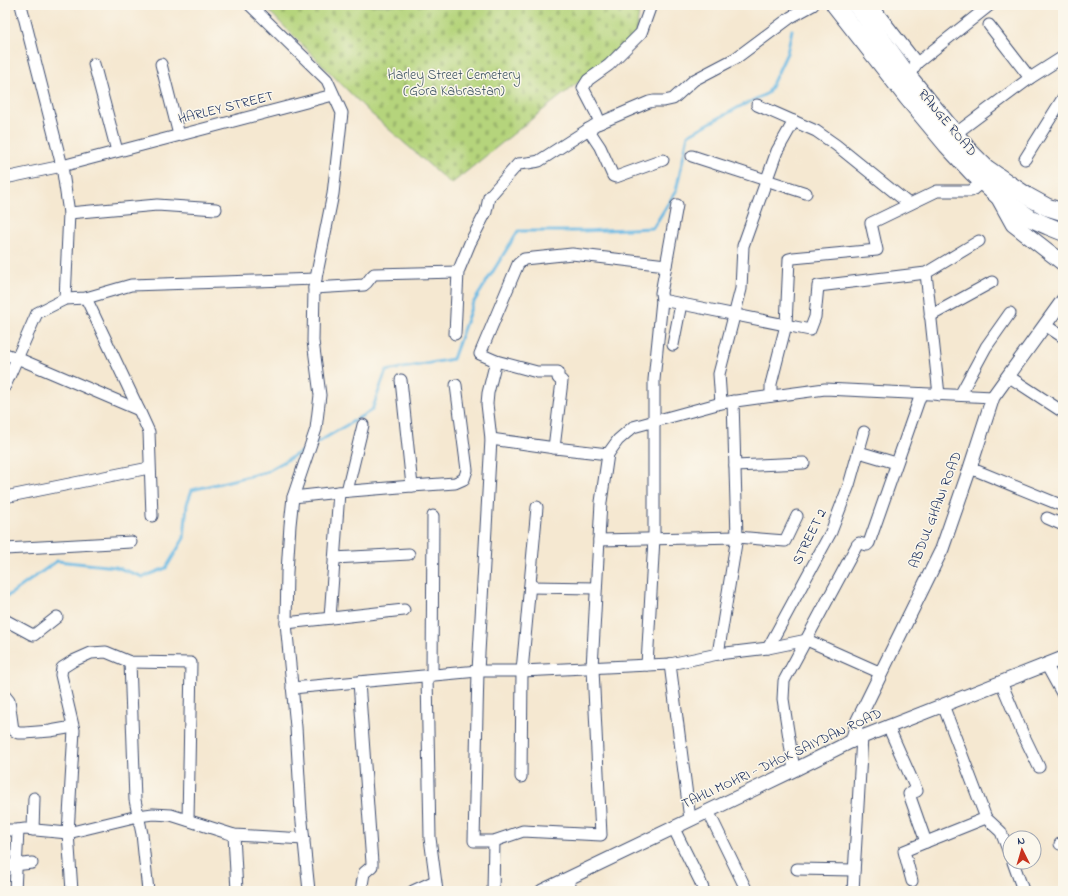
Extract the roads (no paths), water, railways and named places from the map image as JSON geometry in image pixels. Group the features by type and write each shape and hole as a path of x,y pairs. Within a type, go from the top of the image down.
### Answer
{"main road":[{"path":"835,5 907,97 947,145 982,182 997,195 1030,218 1063,232"},
{"name":"RANGE ROAD","path":"856,5 913,70 954,134 969,151 986,168 1027,196 1047,207 1063,212"},
{"path":"997,195 1013,224 1063,263"}],"street":[{"path":"21,5 62,166 69,213 65,299"},
{"path":"250,5 327,80 342,114 332,194 316,284 313,341 320,394 316,429 294,497 290,526 286,623 296,727 301,812 309,891"},
{"path":"600,123 583,88 588,80 609,65 641,33 651,5"},
{"path":"455,334 458,272 486,212 489,197 518,164 534,163 539,161 600,123 649,102 673,99 694,80 736,58 791,17 813,5"},
{"path":"872,5 913,70 990,5"},
{"path":"989,25 1030,78"},
{"path":"954,134 1030,78 1063,57"},
{"path":"94,64 116,151"},
{"path":"161,64 179,135"},
{"name":"HARLEY STREET","path":"5,178 62,166 333,95"},
{"path":"1026,159 1063,98"},
{"path":"757,105 816,131 836,145 909,204"},
{"path":"721,403 719,374 741,289 743,246 777,151 794,121"},
{"path":"588,130 600,147 613,176 616,177 663,160"},
{"path":"692,156 806,193"},
{"path":"771,396 771,384 786,325 789,259 877,250 871,223 938,191 971,191 982,182"},
{"path":"69,213 157,205 216,209"},
{"path":"647,665 654,538 654,380 662,300 661,293 677,205"},
{"path":"662,300 810,330 815,317 818,286 926,273 980,241"},
{"path":"554,448 562,381 558,378 558,372 537,372 496,361 480,354 518,264 524,259 572,254 666,265"},
{"path":"5,386 37,313 65,299 86,298 131,285 364,285 368,283 370,277 374,274 458,272"},
{"path":"926,273 939,395"},
{"path":"930,316 992,282"},
{"path":"86,298 149,432 149,468 152,516"},
{"name":"ABDUL GHANI ROAD","path":"857,739 858,720 942,549 993,397 1063,300"},
{"path":"673,345 681,304"},
{"path":"960,396 986,347 1010,312"},
{"path":"1045,324 1063,337"},
{"path":"5,354 139,410"},
{"path":"496,361 488,393 487,404 491,439 478,671 474,841 494,841 524,830 601,835 592,668 601,502 608,454 618,440 633,427 721,403 824,389 993,397"},
{"path":"1008,376 1063,412"},
{"path":"402,380 412,486"},
{"path":"294,497 455,483 464,479 467,470 456,385"},
{"path":"794,770 783,699 784,681 857,545 859,543 867,545 868,543 920,394"},
{"path":"718,654 737,537 733,401"},
{"path":"330,618 334,558 343,492 363,425"},
{"name":"STREET 2","path":"768,648 831,532 849,485 864,432"},
{"path":"491,439 608,454"},
{"path":"858,452 896,463"},
{"path":"735,466 804,463"},
{"path":"5,497 149,468"},
{"path":"970,468 1063,506"},
{"path":"521,777 522,671 537,507"},
{"path":"413,891 436,886 430,838 432,516"},
{"path":"599,540 737,537 785,542 797,516"},
{"path":"1048,518 1063,525"},
{"path":"5,550 131,542"},
{"path":"334,558 409,554"},
{"path":"530,587 596,588"},
{"path":"286,623 404,610"},
{"path":"5,620 34,635 57,617"},
{"path":"292,688 478,671 522,671 670,664 718,654 768,648 807,640 881,673"},
{"path":"72,891 68,833 74,730 61,675 62,668 73,661 91,653 106,652 130,662 192,663 188,820"},
{"name":"TAHLI MOHRI - DHOK SAIYDAN ROAD","path":"542,891 569,885 673,827 857,739 1063,658"},
{"path":"130,662 135,800 142,834 148,891"},
{"path":"670,664 690,819"},
{"path":"1046,664 1063,695"},
{"path":"359,682 372,863 372,866 364,873 361,891"},
{"path":"1001,682 1022,732 1039,767"},
{"path":"5,696 9,701 12,730 18,733 50,731 73,727"},
{"path":"943,705 986,818 1002,835"},
{"path":"888,726 917,791 910,794 926,842"},
{"path":"852,891 854,870 857,739"},
{"path":"33,830 34,798"},
{"path":"708,811 747,891"},
{"path":"5,830 33,830 68,833 138,816 153,814 171,815 234,835 304,839"},
{"path":"912,881 904,851 986,818"},
{"path":"673,827 704,891"},
{"path":"15,891 18,830"},
{"path":"234,835 237,891"},
{"path":"493,891 494,841"},
{"path":"5,866 32,863"},
{"path":"796,869 854,870"},
{"path":"1016,870 1023,890 1019,891"}],"waterway":[{"path":"315,444 372,410 386,371 453,359 472,305 518,231 582,231 653,228 676,191 688,135 768,93 787,53 792,30"},
{"path":"5,598 57,561 116,567 143,577 166,568 184,538 187,504 192,490 266,472 304,450"}],"park label":[{"name":"Harley Street Cemetery (Gora Kabrastan)","path":"454,84"}]}
